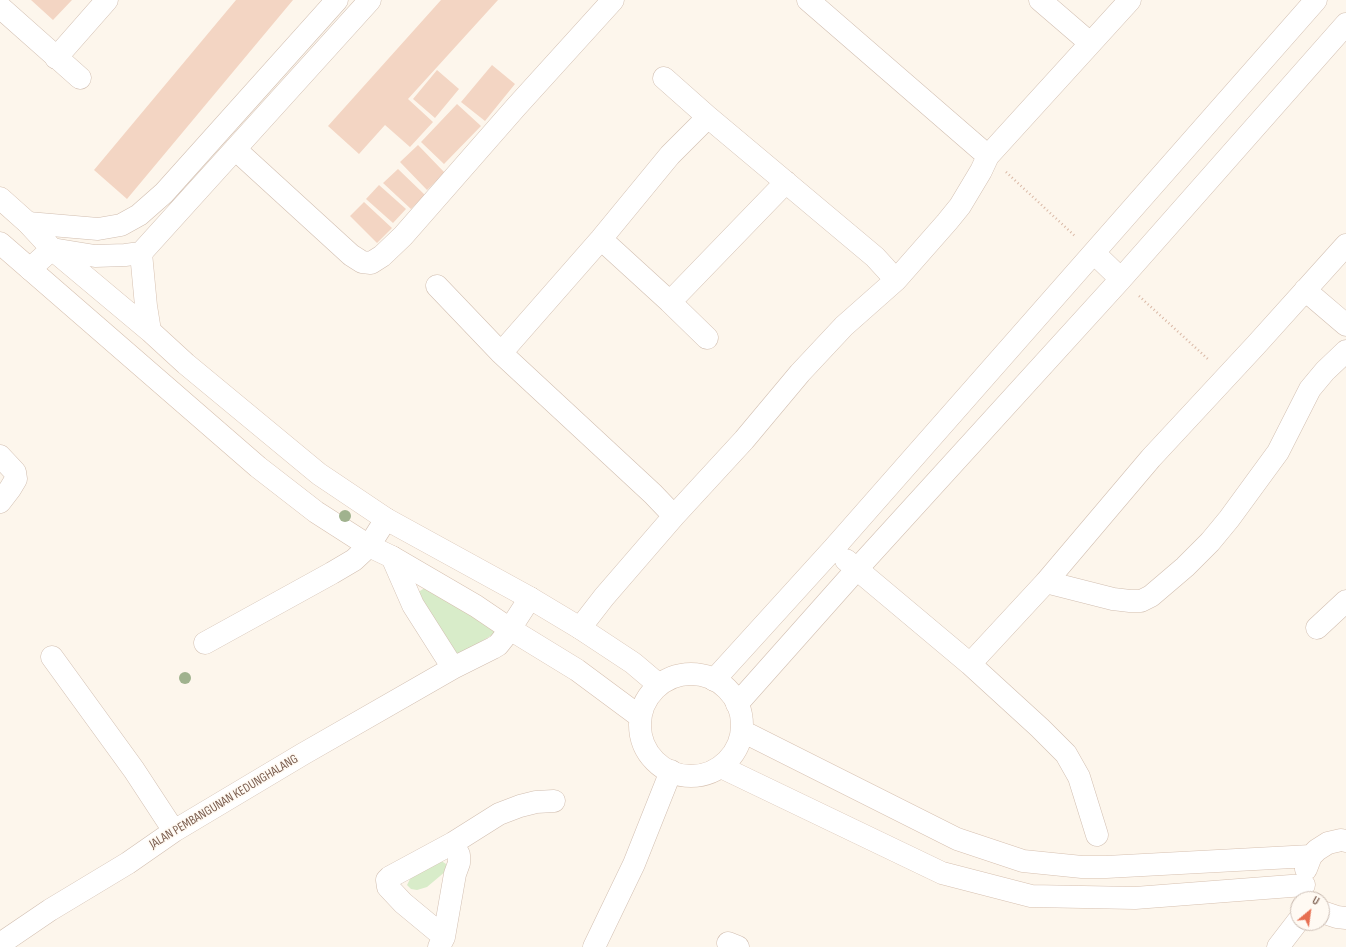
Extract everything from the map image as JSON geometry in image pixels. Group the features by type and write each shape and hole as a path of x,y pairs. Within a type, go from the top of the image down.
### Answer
{"street":[{"path":"56,58 107,0"},
{"path":"28,223 98,229 120,225 139,214 164,193 337,0"},
{"path":"52,249 95,256 141,253 370,0"},
{"path":"235,149 351,255 362,262 371,263 382,256 403,236 516,107 613,0"},
{"path":"808,0 988,156"},
{"path":"1040,0 1090,43"},
{"path":"580,628 604,597 674,516 744,440 800,373 844,326 896,280 960,206 981,171 988,156 1130,0"},
{"path":"714,680 834,548 1316,0"},
{"path":"0,6 80,78"},
{"path":"737,704 857,569 1121,279 1346,24"},
{"path":"664,78 708,117 875,257 896,280"},
{"path":"501,353 601,239 670,155 708,117"},
{"path":"670,302 786,182"},
{"path":"0,198 28,223 52,249 150,331 186,364 318,474 386,519 530,598 580,628 634,663 659,685"},
{"path":"601,239 707,338"},
{"path":"0,243 258,467 316,512 369,546 476,606 510,629 578,670 639,716"},
{"path":"970,664 1046,582 1151,458 1346,245"},
{"path":"30,269 52,249"},
{"path":"141,253 150,331"},
{"path":"1094,253 1121,279"},
{"path":"437,286 501,353 653,494 674,516"},
{"path":"1304,290 1346,325"},
{"path":"1046,582 1113,599 1141,601 1151,596 1185,567 1210,542 1278,452 1310,389 1325,371 1346,351"},
{"path":"166,386 186,364"},
{"path":"0,456 16,472 16,479 0,502"},
{"path":"205,643 354,560 369,546 386,519"},
{"path":"834,548 970,664 1066,754 1079,777 1097,835"},
{"path":"392,558 413,605 453,668"},
{"name":"JALAN PEMBANGUNAN KEDUNGHALANG","path":"0,944 50,910 128,863 174,831 303,754 453,668 498,645 530,598"},
{"path":"1317,628 1346,601"},
{"path":"52,657 134,770 174,831"},
{"path":"686,674 700,675 714,680 728,690 737,704 742,717 742,731 739,744 731,757 721,767 708,773 695,776 681,775 671,771 657,762 649,753 643,741 639,716 651,694 659,685 672,678 686,674"},
{"path":"742,731 957,839 1023,860 1106,867 1311,856"},
{"path":"721,767 942,873 1031,896 1135,898 1290,893"},
{"path":"594,947 634,864 671,771"},
{"path":"442,942 403,903 388,886 387,880 453,844 499,814 536,802 554,801"},
{"path":"1307,891 1306,866 1311,856 1328,843 1341,840 1346,841"},
{"path":"442,942 454,874 460,863 459,855 453,844"},
{"path":"1330,915 1346,918"},
{"path":"1278,947 1290,931"}],"path":[{"path":"988,156 1094,253"},
{"path":"1121,279 1227,376"}],"green space":[{"path":"429,587 498,629 492,635 467,650 458,654 451,653 417,593"},
{"path":"440,860 446,864 446,871 427,887 417,890 411,889 407,885 410,879 435,861"}],"building":[{"path":"31,0 72,0 53,20"},
{"path":"236,0 293,0 127,199 94,170"},
{"path":"441,0 498,0 408,99 433,122 410,147 385,125 359,154 328,126"},
{"path":"492,65 515,84 485,121 461,102"},
{"path":"437,70 459,89 435,118 413,99"},
{"path":"457,104 481,126 444,164 421,142"},
{"path":"418,145 445,173 427,190 400,162"},
{"path":"398,169 425,195 411,209 383,183"},
{"path":"379,185 406,209 393,223 366,199"},
{"path":"364,202 392,228 377,243 350,216"}]}
